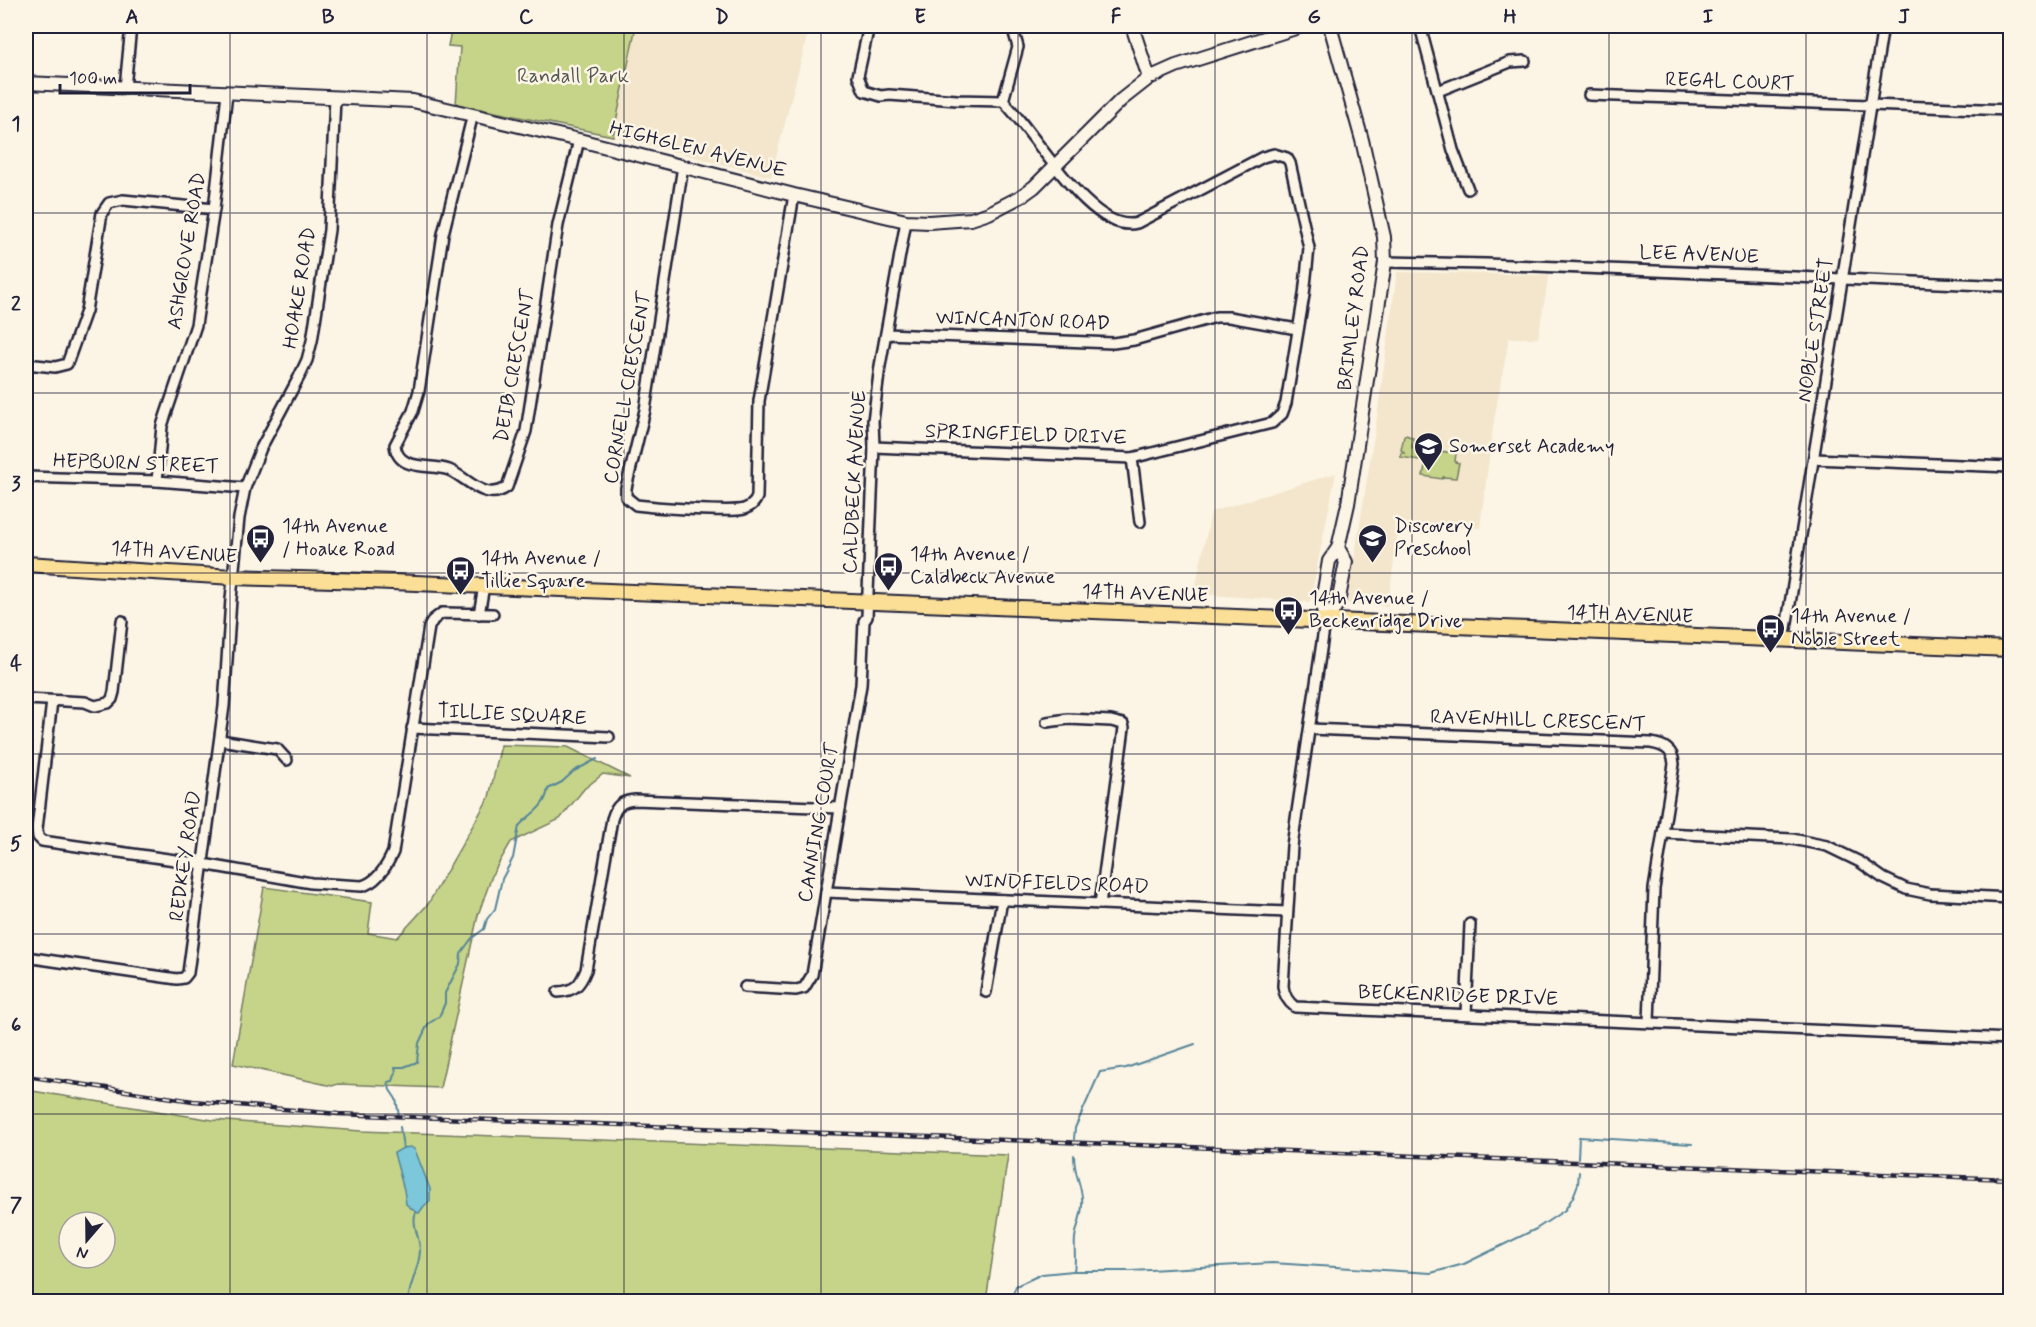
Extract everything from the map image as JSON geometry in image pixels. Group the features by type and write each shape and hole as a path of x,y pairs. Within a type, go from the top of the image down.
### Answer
{"main road":[{"name":"14TH AVENUE","path":"26,564 233,577 2010,649"}],"street":[{"path":"125,88 130,26"},
{"path":"869,26 858,76 864,91 881,96 1003,101 1055,166"},
{"path":"1003,101 1018,46 1012,26"},
{"path":"1132,26 1149,78"},
{"name":"HIGHGLEN AVENUE","path":"26,83 413,101 579,140 794,195 906,220 952,222 989,213 1034,187 1121,100 1149,78 1176,66 1302,26"},
{"name":"BRIMLEY ROAD","path":"1325,622 1322,602 1329,561 1338,548 1348,504 1385,262 1384,237 1362,141 1330,26"},
{"path":"1420,26 1452,150 1468,189"},
{"name":"NOBLE STREET","path":"1784,641 1883,26"},
{"path":"1438,91 1510,62 1525,61"},
{"name":"ASHGROVE ROAD","path":"157,481 162,426 196,325 213,209 226,93"},
{"name":"REGAL COURT","path":"1589,95 2010,110"},
{"name":"HOAKE ROAD","path":"233,577 239,518 245,488 261,448 307,360 312,341 328,230 335,98"},
{"name":"DEIB CRESCENT","path":"473,114 444,234 419,391 413,411 395,445 396,451 404,461 419,467 447,470 483,492 494,493 507,487 526,431 558,225 579,140"},
{"name":"SPRINGFIELD DRIVE","path":"874,447 1132,458 1272,423 1282,414 1286,403 1310,248 1287,158 1274,154 1263,157 1130,225 1101,215 1082,198 1055,166"},
{"name":"CORNELL CRESCENT","path":"683,166 645,410 626,488 626,497 636,505 739,510 754,503 757,497 759,401 794,195"},
{"path":"26,364 55,367 67,364 86,311 102,213 109,203 123,200 213,209"},
{"name":"CALDBECK AVENUE","path":"867,603 874,447 873,421 906,220"},
{"name":"LEE AVENUE","path":"1385,262 1453,262 2010,286"},
{"name":"WINCANTON ROAD","path":"886,333 1113,343 1134,340 1216,317 1229,317 1297,329"},
{"path":"1132,458 1140,522"},
{"path":"1814,459 2010,467"},
{"name":"HEPBURN STREET","path":"26,477 157,481 245,488"},
{"name":"REDKEY ROAD","path":"26,957 177,979 184,978 188,972 220,740 233,577"},
{"path":"480,614 484,586"},
{"name":"CANNING COURT","path":"745,987 796,990 804,988 812,975 861,685 867,603"},
{"name":"TILLIE SQUARE","path":"202,864 310,883 349,886 369,884 382,870 393,852 427,636 433,620 442,613 493,614"},
{"path":"26,699 85,702 94,706 103,705 112,699 122,621"},
{"name":"BECKENRIDGE DRIVE","path":"1325,622 1292,846 1283,986 1286,996 1294,1007 2010,1039"},
{"path":"52,701 37,829 38,837 49,842 202,864"},
{"path":"1047,722 1068,719 1111,721 1123,724 1100,904"},
{"name":"TILLIE SQUARE","path":"412,728 609,737"},
{"name":"RAVENHILL CRESCENT","path":"1310,729 1661,745 1670,751 1674,757 1654,890 1649,1022"},
{"path":"220,740 277,748 287,760"},
{"path":"558,992 571,991 581,982 586,970 612,819 614,810 619,804 626,800 635,800 840,808"},
{"path":"1663,833 1792,839 1815,843 1845,854 1883,879 1906,889 1930,894 2010,898"},
{"name":"WINDFIELDS ROAD","path":"826,892 1287,912"},
{"path":"986,992 1002,900"},
{"path":"1466,1014 1470,924"}],"shaded area":[{"path":"636,26 810,26 771,177 613,136"},
{"path":"1397,272 1549,275 1538,338 1509,338 1494,420 1480,528 1399,523 1388,606 1347,604 1377,417"},
{"path":"1336,473 1310,602 1194,594 1211,512"}],"green space":[{"name":"Randall Park","path":"452,26 636,26 613,136 456,104 460,47 448,46"},
{"path":"1406,435 1413,438 1412,448 1456,453 1455,462 1459,463 1456,478 1443,477 1442,479 1423,476 1426,461 1400,457 1401,453 1404,453 1401,450"},
{"path":"501,745 568,747 630,778 603,774 584,789 560,819 511,842 493,873 478,915 440,1088 338,1084 332,1086 233,1064 264,887 372,902 368,933 397,938 428,904 489,797"},
{"path":"26,1090 213,1120 361,1131 1008,1155 986,1301 26,1301"}],"water":[{"path":"411,1147 415,1150 430,1189 430,1201 419,1213 406,1204 394,1153"}],"waterway":[{"path":"399,1116 396,1099 388,1082 393,1081 395,1067 404,1067 417,1062 419,1043 428,1024 439,1017 445,1003 445,993 460,964 461,953 472,938 484,929 487,919 495,909 502,879 513,858 519,826 541,806 548,789 597,759"},
{"path":"1074,1139 1075,1128 1100,1072 1126,1068 1195,1044"},
{"path":"400,1127 403,1148"},
{"path":"1578,1158 1579,1137 1692,1144"},
{"path":"1074,1155 1082,1202 1075,1238 1074,1271"},
{"path":"1010,1302 1016,1286 1042,1274 1073,1271 1132,1271 1272,1263 1431,1273 1464,1264 1536,1229 1565,1210 1578,1184 1579,1172"},
{"path":"408,1302 420,1256 420,1245 415,1226 416,1212"}],"railway":[{"path":"26,1076 193,1101 338,1114 2010,1179"}],"place":[{"name":"Somerset Academy","path":"1428,472"},
{"name":"14th Avenue / Hoake Road","path":"261,564"},
{"name":"Discovery Preschool","path":"1373,564"},
{"name":"14th Avenue / Caldbeck Avenue","path":"889,592"},
{"name":"14th Avenue / Tillie Square","path":"460,596"},
{"name":"14th Avenue / Beckenridge Drive","path":"1288,636"},
{"name":"14th Avenue / Noble Street","path":"1770,654"}]}
